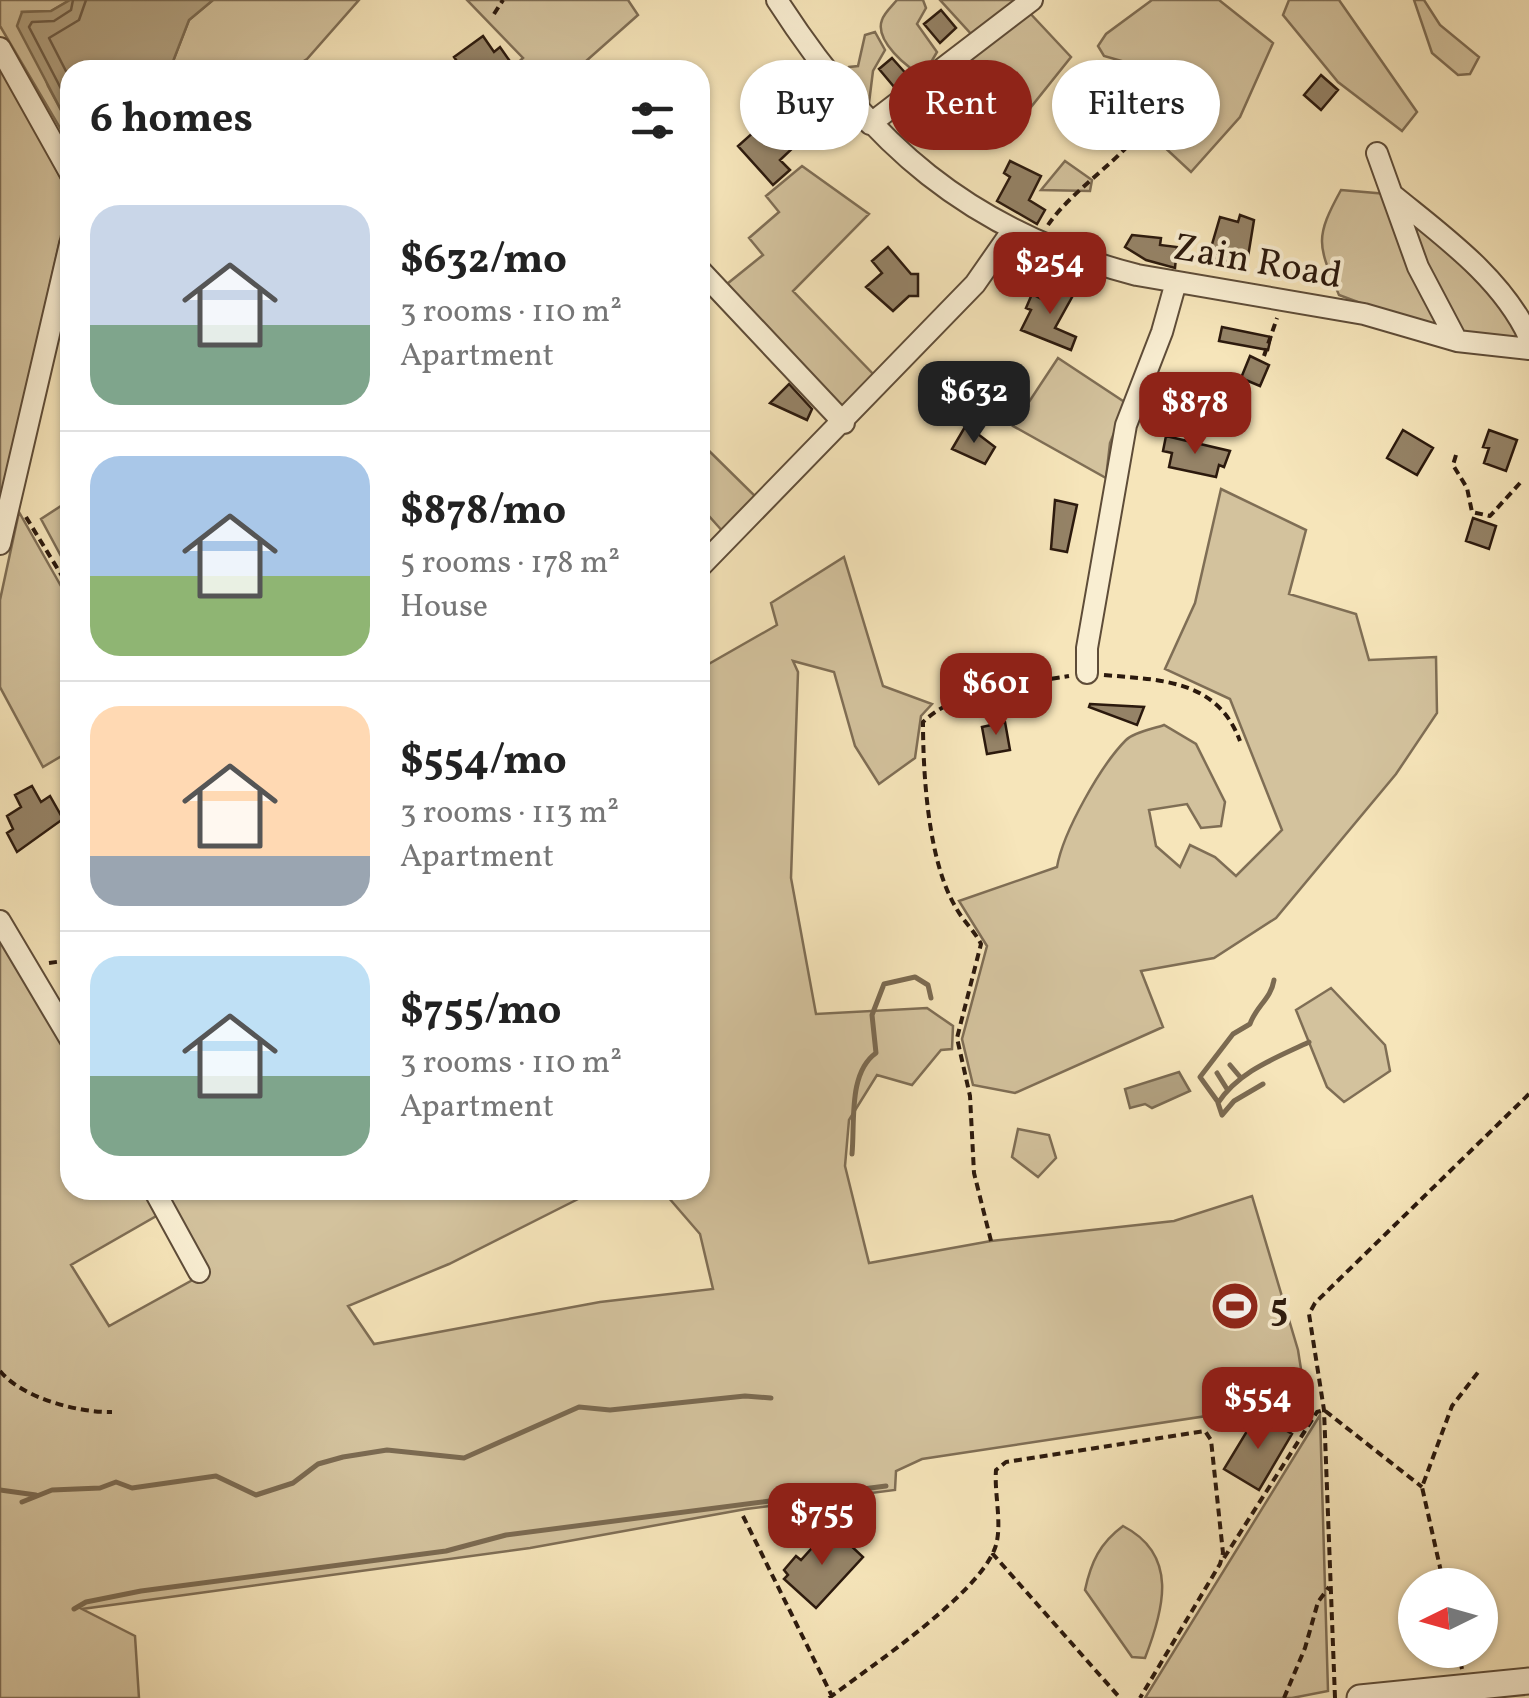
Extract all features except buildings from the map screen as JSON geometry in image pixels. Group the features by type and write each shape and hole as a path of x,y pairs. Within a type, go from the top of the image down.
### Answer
{"street":[{"name":"Zain Road","path":"777,0 828,78 870,124 965,203 1012,230 1100,266 1364,314 1457,341 1529,350"},
{"path":"870,124 1032,0"},
{"path":"0,48 60,155"},
{"path":"1377,154 1418,267 1457,341"},
{"path":"1394,196 1497,288 1518,313 1529,337"},
{"path":"710,557 844,423 985,273 1012,230"},
{"path":"710,281 844,423"},
{"path":"1087,673 1088,638 1126,425 1162,332 1176,282"},
{"path":"0,544 60,285"},
{"path":"0,921 60,1021"},
{"path":"159,1200 199,1272"},
{"path":"1360,1698 1529,1681"}],"path":[{"path":"494,14 502,0"},
{"path":"1037,241 1060,207 1125,150"},
{"path":"1264,356 1284,299"},
{"path":"1456,455 1453,466 1466,488 1472,512 1490,516 1520,483"},
{"path":"13,496 60,573"},
{"path":"990,1241 975,1180 968,1136 970,1096 956,1038 982,944 954,906 933,834 923,784 923,722 956,702 1087,673 1169,680 1204,694 1231,718 1240,741"},
{"path":"29,966 60,961"},
{"path":"1336,1698 1324,1410 1309,1328 1315,1302 1529,1094"},
{"path":"1440,1568 1422,1487 1452,1406 1480,1371"},
{"path":"0,1372 57,1402 91,1412 112,1412"},
{"path":"1324,1410 1422,1487"},
{"path":"1140,1698 1317,1412 1324,1410"},
{"path":"743,1516 830,1697 950,1604 992,1553 996,1546 996,1470 1006,1462 1205,1431 1210,1440 1224,1552 1220,1564"},
{"path":"992,1553 1120,1698"},
{"path":"1284,1698 1318,1602 1330,1586"}],"shaded area":[{"path":"0,0 70,0 51,11 22,12 60,108 60,128 0,26"},
{"path":"213,0 359,0 305,60 174,60 189,20"},
{"path":"467,0 628,0 638,15 587,60 523,58"},
{"path":"897,0 923,0 926,8 917,24 937,52 932,60 901,60 883,36 882,20"},
{"path":"940,0 1020,0 973,36"},
{"path":"1152,0 1219,0 1273,43 1240,117 1220,139 1220,60 1118,60 1104,56 1098,46 1106,34"},
{"path":"1289,0 1339,0 1417,112 1402,131 1338,82 1283,15"},
{"path":"1414,0 1424,0 1440,25 1479,57 1470,74 1458,75 1432,53"},
{"path":"1027,10 1071,57 1052,60 1052,81 1032,106 1032,60 969,60"},
{"path":"875,32 885,50 873,71 869,103 869,60 859,60 865,35"},
{"path":"0,62 60,177 60,240 0,506"},
{"path":"1167,150 1211,150 1191,172"},
{"path":"1065,161 1092,180 1090,191 1041,190"},
{"path":"802,166 869,214 793,291 877,378 848,414 727,284 763,255 749,238 779,212 766,196"},
{"path":"1341,190 1387,194 1398,224 1436,231 1498,293 1519,336 1515,348 1438,332 1339,295 1322,242 1326,220"},
{"path":"1058,358 1126,403 1110,443 1106,478 1013,426"},
{"path":"710,452 758,499 725,534 710,517"},
{"path":"1221,489 1306,530 1289,594 1356,614 1369,660 1436,657 1437,713 1396,774 1276,918 1214,958 1141,971 1163,1027 1015,1093 973,1085 962,1039 987,946 959,901 1057,867 1084,800 1126,740 1164,725 1196,744 1225,802 1221,826 1201,828 1187,804 1149,810 1156,846 1180,867 1190,845 1215,857 1236,876 1282,830 1230,699 1165,669 1195,603"},
{"path":"60,507 60,554 41,519"},
{"path":"19,512 60,584 60,757 43,767 0,687 0,600"},
{"path":"844,557 883,686 932,704 921,716 915,758 879,784 855,746 834,672 793,661 798,672 791,878 816,1014 927,1008 953,1026 952,1049 941,1050 912,1085 877,1075 849,1120 845,1166 869,1263 991,1241 1174,1221 1252,1196 1298,1350 1306,1401 922,1459 896,1471 895,1490 746,1509 530,1548 82,1609 135,1636 139,1698 0,1698 0,930 60,1039 60,1200 150,1200 158,1215 71,1265 109,1326 207,1272 167,1200 576,1200 449,1264 348,1306 374,1344 600,1302 713,1289 700,1234 671,1200 710,1200 710,663 777,625 771,603"},
{"path":"1331,988 1385,1045 1390,1071 1344,1102 1327,1087 1296,1010"},
{"path":"1018,1129 1049,1135 1056,1158 1038,1177 1012,1157"},
{"path":"1320,1415 1328,1691 1292,1698 1145,1698"},
{"path":"1123,1526 1141,1538 1160,1568 1161,1602 1145,1658 1132,1657 1085,1590 1098,1554"}],"water":[{"path":"70,0 213,0 189,20 174,60 60,60 60,108 17,26 22,12 51,11"},
{"path":"1179,1072 1190,1091 1152,1108 1145,1104 1130,1108 1125,1089"}],"waterway":[{"path":"852,1154 857,1085 867,1062 876,1053 872,1015 884,984 915,977 928,985 931,998"},
{"path":"1218,1102 1200,1077 1233,1034 1250,1024 1274,980"},
{"path":"1263,1084 1234,1101 1222,1115 1218,1103 1236,1082 1309,1042"},
{"path":"1230,1065 1241,1078"},
{"path":"1217,1073 1227,1089"},
{"path":"22,1502 52,1490 100,1488 116,1482 132,1488 216,1476 256,1495 293,1483 318,1464 343,1457 387,1450 464,1458 579,1407 610,1410 745,1396 771,1398"},
{"path":"74,1609 86,1602 141,1591 446,1551 506,1535 886,1486"},
{"path":"0,1490 36,1495"}],"place":[{"name":"5","path":"1235,1306"}]}
